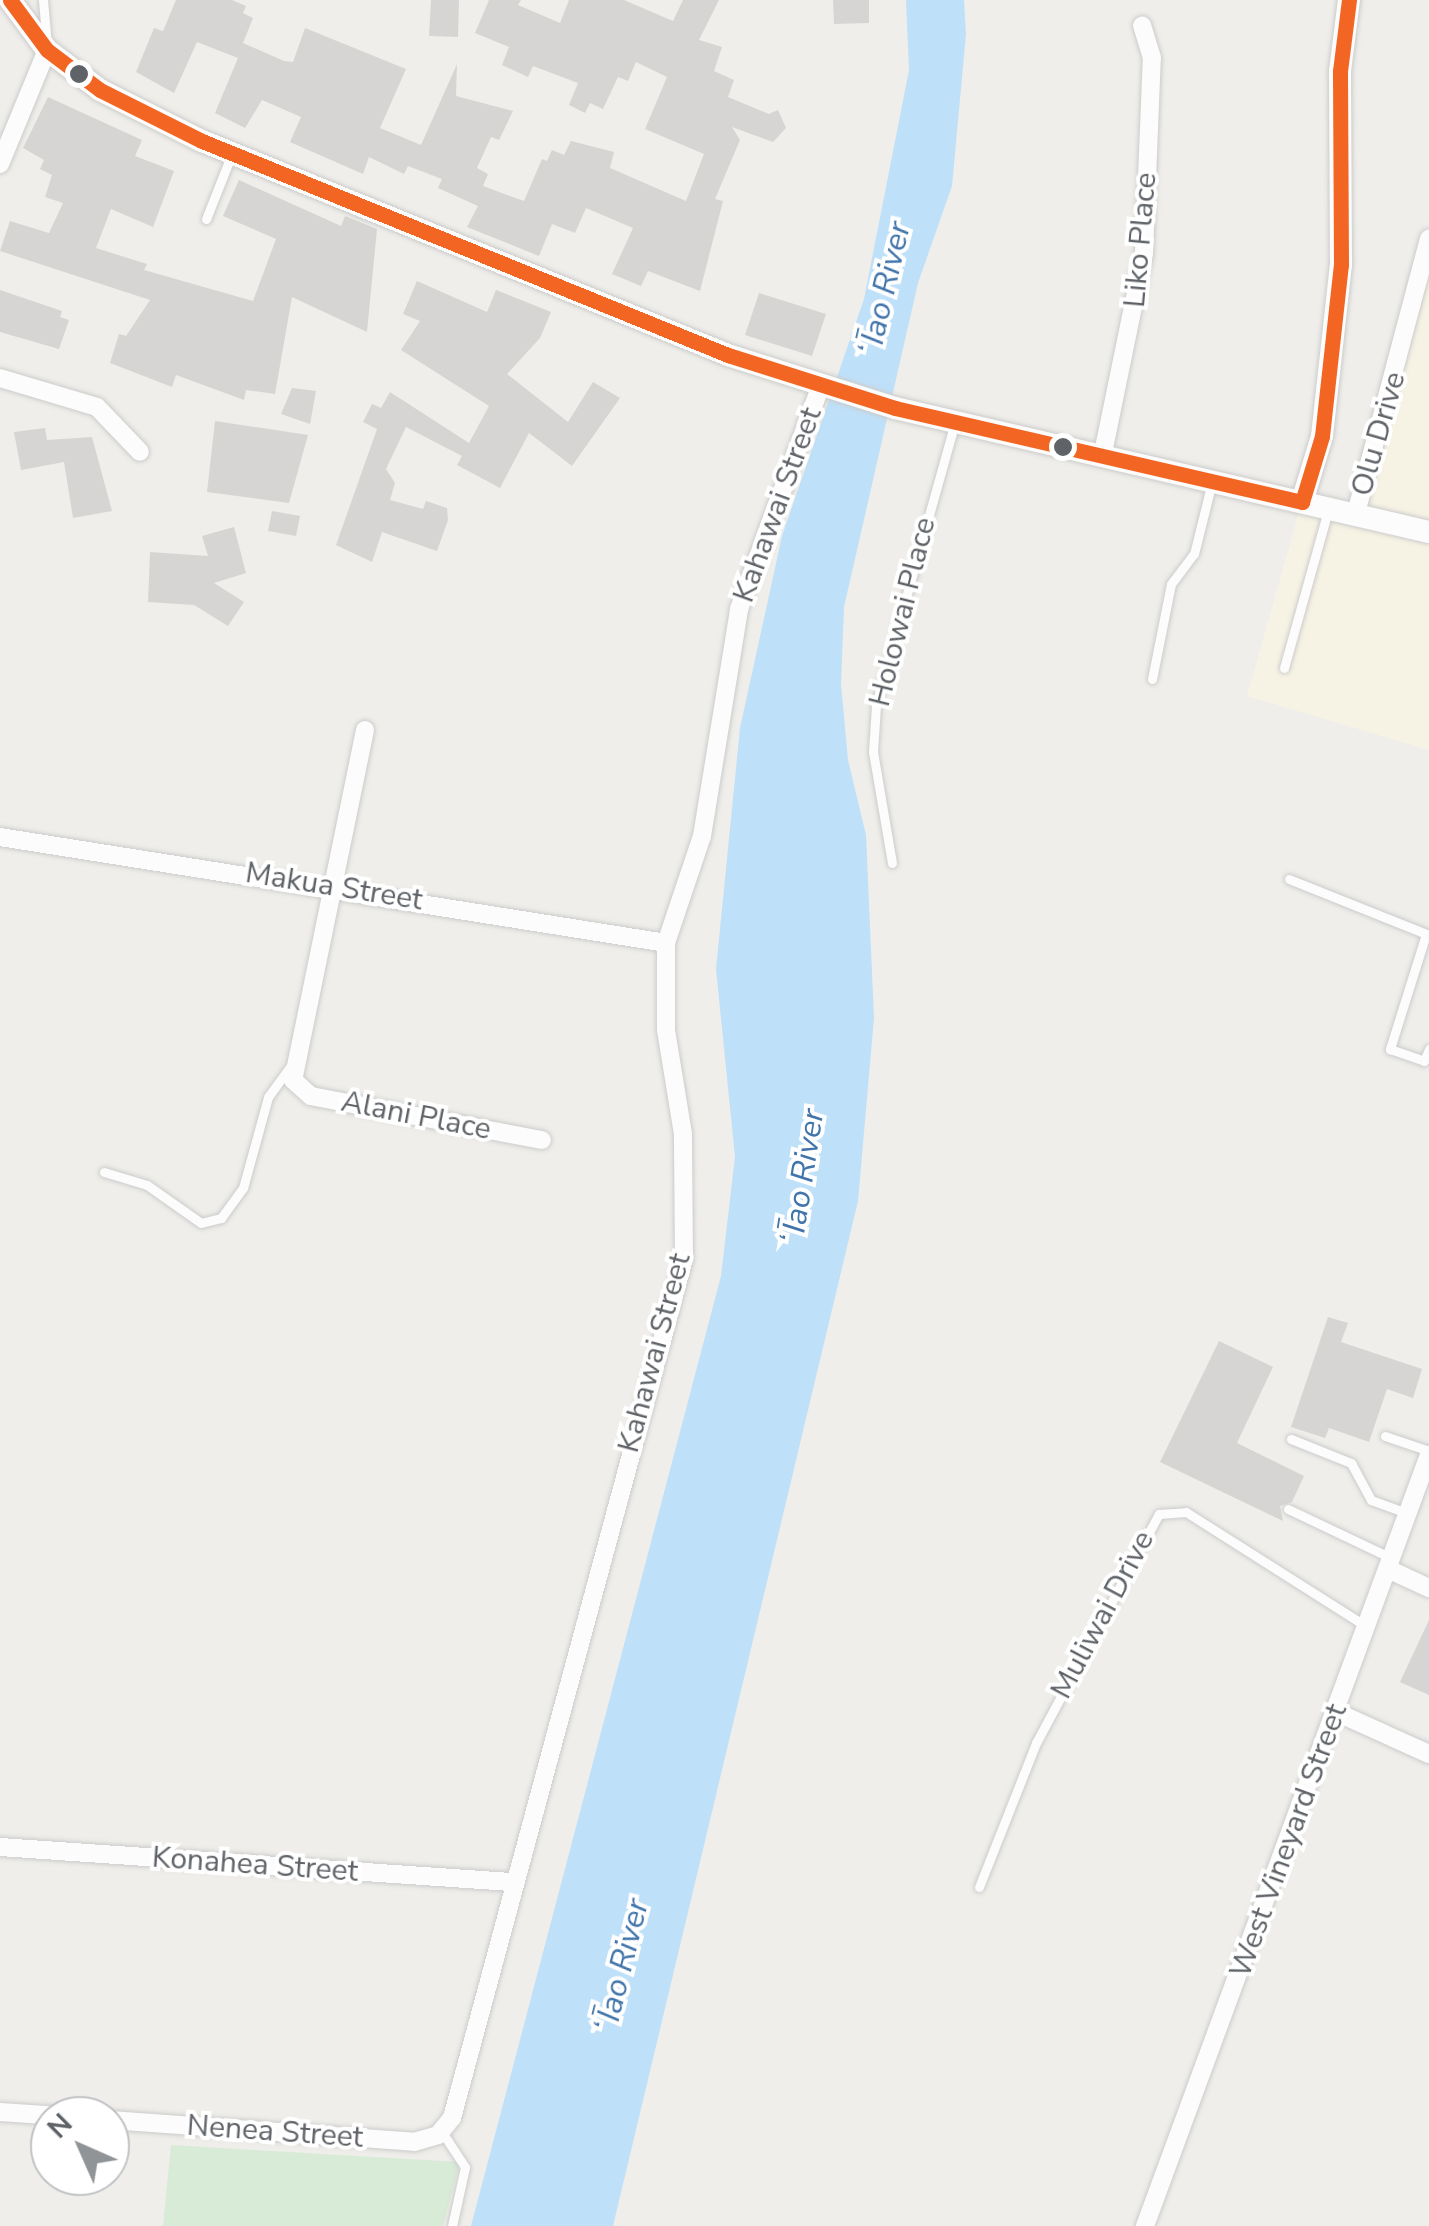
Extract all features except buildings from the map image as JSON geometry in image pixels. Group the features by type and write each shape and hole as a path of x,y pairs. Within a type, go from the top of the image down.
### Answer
{"street":[{"path":"10,0 47,50 100,90 232,154 820,388 1429,532"},
{"path":"1302,502 1322,436 1340,265 1340,71 1349,0"},
{"name":"Liko Place","path":"1103,452 1144,253 1152,58 1142,25"},
{"path":"0,164 47,50"},
{"name":"Olu Drive","path":"1356,513 1428,264 1429,239"},
{"path":"0,378 97,407 140,452"},
{"name":"Kahawai Street","path":"440,2134 454,2110 511,1882 684,1259 684,1150 664,1001 666,943 702,836 739,609 820,388"},
{"path":"293,1074 364,730"},
{"name":"Makua Street","path":"0,837 330,885 666,943"},
{"name":"Alani Place","path":"293,1074 310,1096 542,1140"},
{"name":"West Vineyard Street","path":"1145,2226 1428,1459"},
{"path":"1392,1564 1429,1588"},
{"path":"1336,1712 1429,1754"},
{"name":"Konahea Street","path":"0,1847 511,1882"},
{"path":"0,2112 30,2114"},
{"name":"Nenea Street","path":"130,2121 414,2142 440,2134"}],"lane":[{"path":"43,0 47,50"},
{"path":"206,219 232,154"},
{"name":"Holowai Place","path":"892,863 873,752 876,706 954,422"},
{"path":"1152,679 1171,584 1194,554 1213,480"},
{"path":"1284,668 1329,507"},
{"path":"1289,879 1427,935 1390,1048 1424,1060 1429,1048"},
{"path":"104,1172 148,1186 202,1224 221,1218 250,1171 268,1097 293,1074"},
{"path":"1385,1436 1428,1459"},
{"path":"1290,1439 1351,1463 1371,1500 1409,1514"},
{"path":"1288,1509 1392,1564"},
{"name":"Muliwai Drive","path":"979,1887 1036,1743 1159,1514 1186,1512 1368,1627"},
{"path":"440,2134 466,2167 452,2226"}],"shaded area":[{"path":"1429,264 1429,750 1247,696 1302,502 1356,513"}],"green space":[{"path":"171,2145 460,2162 443,2226 163,2226"}],"water":[{"name":"ʻĪao River","path":"906,0 964,0 966,34 952,186 918,283 844,607 841,684 848,760 866,835 874,1018 858,1201 613,2226 471,2226 721,1276 735,1157 716,969 740,728 782,536 864,299 909,70"}],"transit line":[{"path":"10,0 47,50 100,90 202,141 728,355 895,408 1302,502 1322,436 1341,265 1340,71 1349,0"}]}
